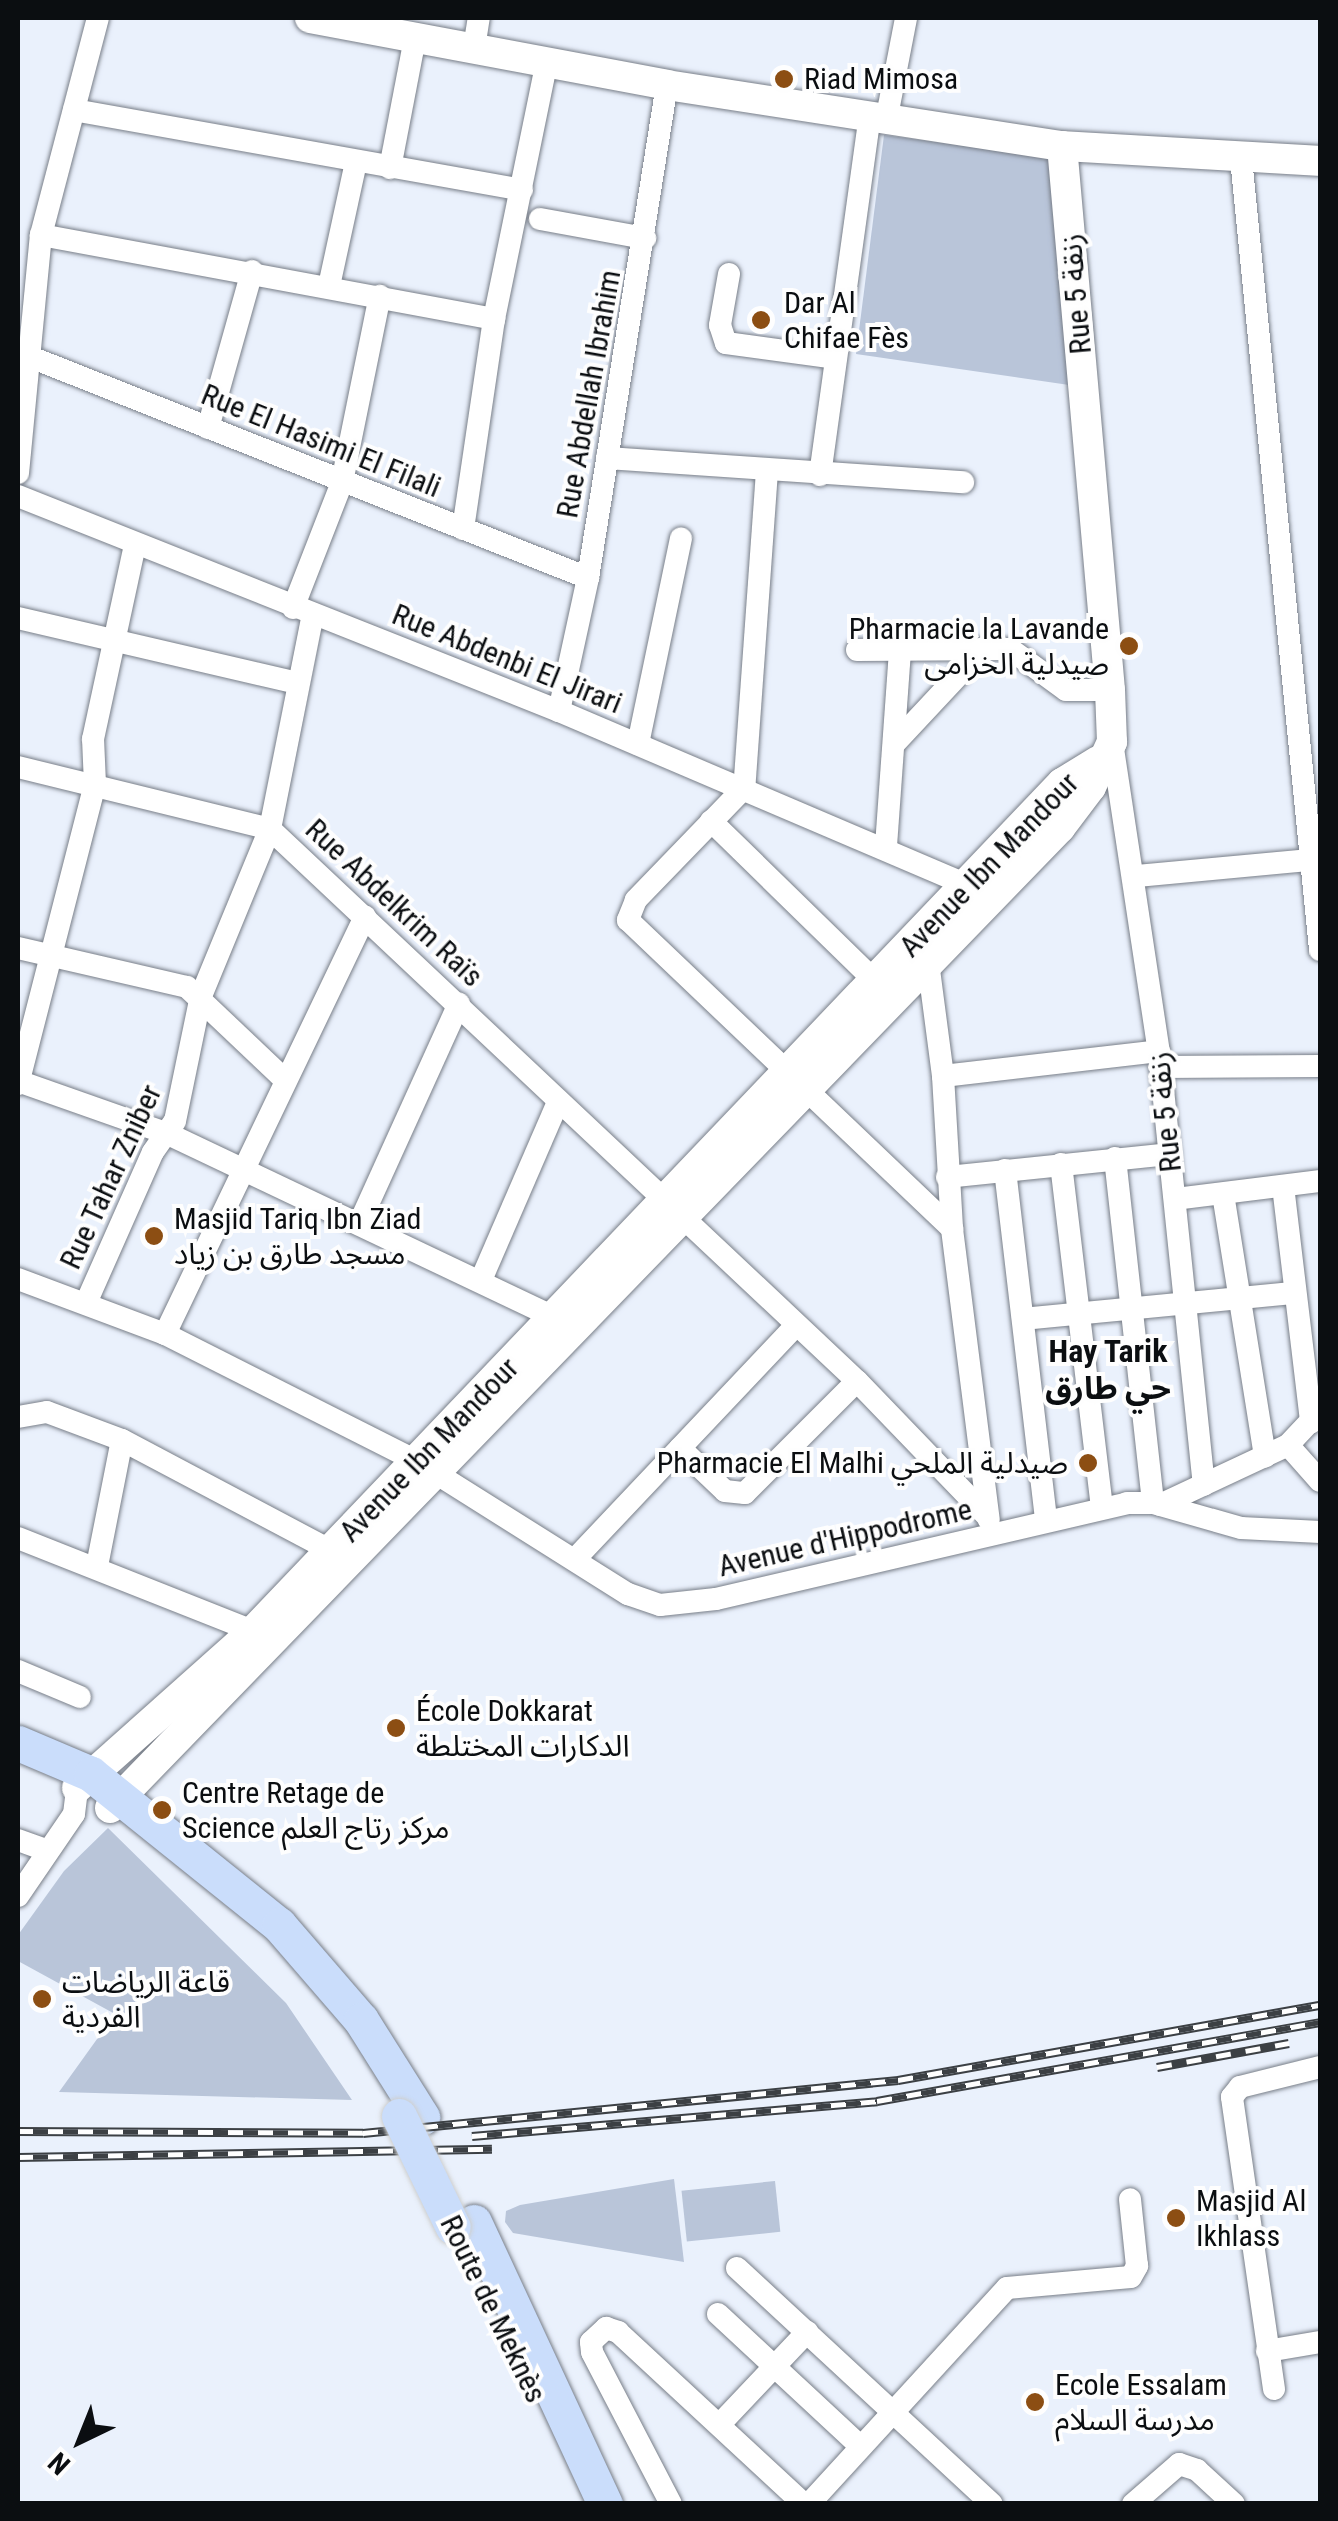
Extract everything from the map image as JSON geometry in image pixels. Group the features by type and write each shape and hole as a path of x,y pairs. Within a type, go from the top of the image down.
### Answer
{"main road":[{"path":"18,1744 81,1792"},
{"path":"18,1762 81,1792"},
{"name":"Route de Meknès","path":"81,1792 117,1802 211,1865 326,1974 410,2116 605,2504"},
{"name":"Route de Meknès","path":"464,2224 585,2504"}],"street":[{"path":"18,473 33,358 41,234 98,18"},
{"path":"310,18 353,22 415,38 476,33 547,62 668,85 878,114 1062,146 1320,161"},
{"path":"820,475 835,358 878,114 906,18"},
{"path":"390,168 415,38"},
{"path":"463,529 494,319 547,62"},
{"name":"Rue Abdellah Ibrahim","path":"559,711 588,578 668,85"},
{"path":"74,110 522,190"},
{"name":"Rue 5 زنقة","path":"1062,146 1110,690 1105,752 1137,876 1204,1485"},
{"path":"1241,158 1320,950"},
{"path":"330,286 356,162"},
{"path":"540,219 644,238"},
{"path":"41,234 494,319"},
{"path":"208,428 252,271"},
{"path":"729,274 720,325 726,343 835,358"},
{"name":"Rue Tahar Zniber","path":"86,1303 187,1080 201,996 270,829 298,683 303,611 342,482 380,296"},
{"name":"Rue El Hasimi El Filali","path":"33,358 588,578"},
{"path":"608,458 963,482"},
{"path":"767,471 744,788 636,900 629,926 952,1230"},
{"name":"Rue Abdenbi El Jirari","path":"18,496 559,711 886,846 970,886"},
{"path":"638,744 681,538"},
{"path":"134,545 93,739 94,784 56,952 18,1082 166,1133 556,1318"},
{"path":"18,618 298,683"},
{"path":"894,743 984,648"},
{"path":"856,650 984,648 1021,652 1066,690 1110,690"},
{"path":"886,846 900,650"},
{"name":"Avenue Ibn Mandour","path":"117,1802 794,1082 876,982 1074,772 1105,752"},
{"name":"Avenue Ibn Mandour","path":"794,1082 928,962 1060,828 1090,787 1105,752"},
{"name":"Rue Abdelkrim Raïs","path":"18,767 270,829 857,1381 990,1525"},
{"path":"711,820 876,982"},
{"path":"1137,876 1310,860"},
{"path":"165,1334 284,1078 366,916"},
{"path":"18,948 56,952 201,996 284,1078"},
{"path":"928,962 944,1076 952,1230 990,1525"},
{"path":"359,1224 459,1004"},
{"path":"944,1076 1160,1059 1320,1066"},
{"path":"481,1280 558,1102"},
{"path":"948,1178 1170,1154"},
{"path":"1115,1158 1157,1504 1288,1445 1316,1416 1292,1293 1283,1186"},
{"path":"1061,1164 1102,1507"},
{"path":"1005,1170 1046,1521"},
{"path":"1175,1199 1320,1180"},
{"path":"1223,1194 1265,1457"},
{"name":"Avenue Ibn Mandour","path":"81,1792 332,1551 428,1468 556,1318 674,1210"},
{"name":"Avenue d'Hippodrome","path":"18,1279 165,1334 428,1468 628,1594 675,1606 990,1525 1046,1521 1102,1507 1157,1504 1241,1528 1320,1532"},
{"path":"1023,1319 1292,1293"},
{"path":"576,1558 796,1325"},
{"path":"680,1448 725,1492 745,1494 857,1381"},
{"path":"18,1417 54,1413 122,1440 332,1551"},
{"path":"97,1566 122,1440"},
{"path":"1288,1445 1320,1481"},
{"path":"18,1538 97,1566 253,1631"},
{"path":"18,1671 80,1697"},
{"path":"18,1896 81,1792"},
{"path":"18,1840 46,1850"},
{"path":"1274,2390 1232,2097 1240,2087 1320,2067"},
{"path":"670,2504 592,2352 598,2334 609,2328 618,2332 806,2504 1007,2288 1131,2277 1137,2266 1130,2199"},
{"path":"737,2268 992,2504"},
{"path":"718,2314 861,2447"},
{"path":"720,2424 807,2332"},
{"path":"1267,2351 1320,2342"},
{"path":"1133,2504 1169,2468 1190,2466 1234,2504"}],"shaded area":[{"path":"884,135 1054,158 1076,386 856,354"},
{"path":"108,1828 286,2003 352,2100 59,2092 115,2014 18,1961 18,1935 64,1871"},
{"path":"674,2179 684,2262 513,2233 505,2222 506,2211 520,2205"},
{"path":"775,2181 780,2232 687,2242 682,2191"}],"railway":[{"path":"18,2131 363,2133 898,2080 1320,2005"},
{"path":"472,2136 877,2101 1320,2022"},
{"path":"1157,2067 1289,2043"},
{"path":"18,2157 492,2149"}],"place":[{"name":"Riad Mimosa","path":"784,79"},
{"name":"Dar Al Chifae Fès","path":"761,320"},
{"name":"Pharmacie la Lavande صيدلية الخزامى","path":"1129,646"},
{"name":"Masjid Tariq Ibn Ziad مسجد طارق بن زياد","path":"154,1236"},
{"name":"Pharmacie El Malhi صيدلية الملحي","path":"1088,1463"},
{"name":"École Dokkarat الدكارات المختلطة","path":"396,1728"},
{"name":"Centre Retage de Science مركز رتاج العلم","path":"162,1810"},
{"name":"قاعة الرياضات الفردية","path":"42,1999"},
{"name":"Masjid Al Ikhlass","path":"1176,2218"},
{"name":"Ecole Essalam مدرسة السلام","path":"1035,2402"}],"district":[{"name":"Hay Tarik حي طارق","path":"1108,1370"}]}
